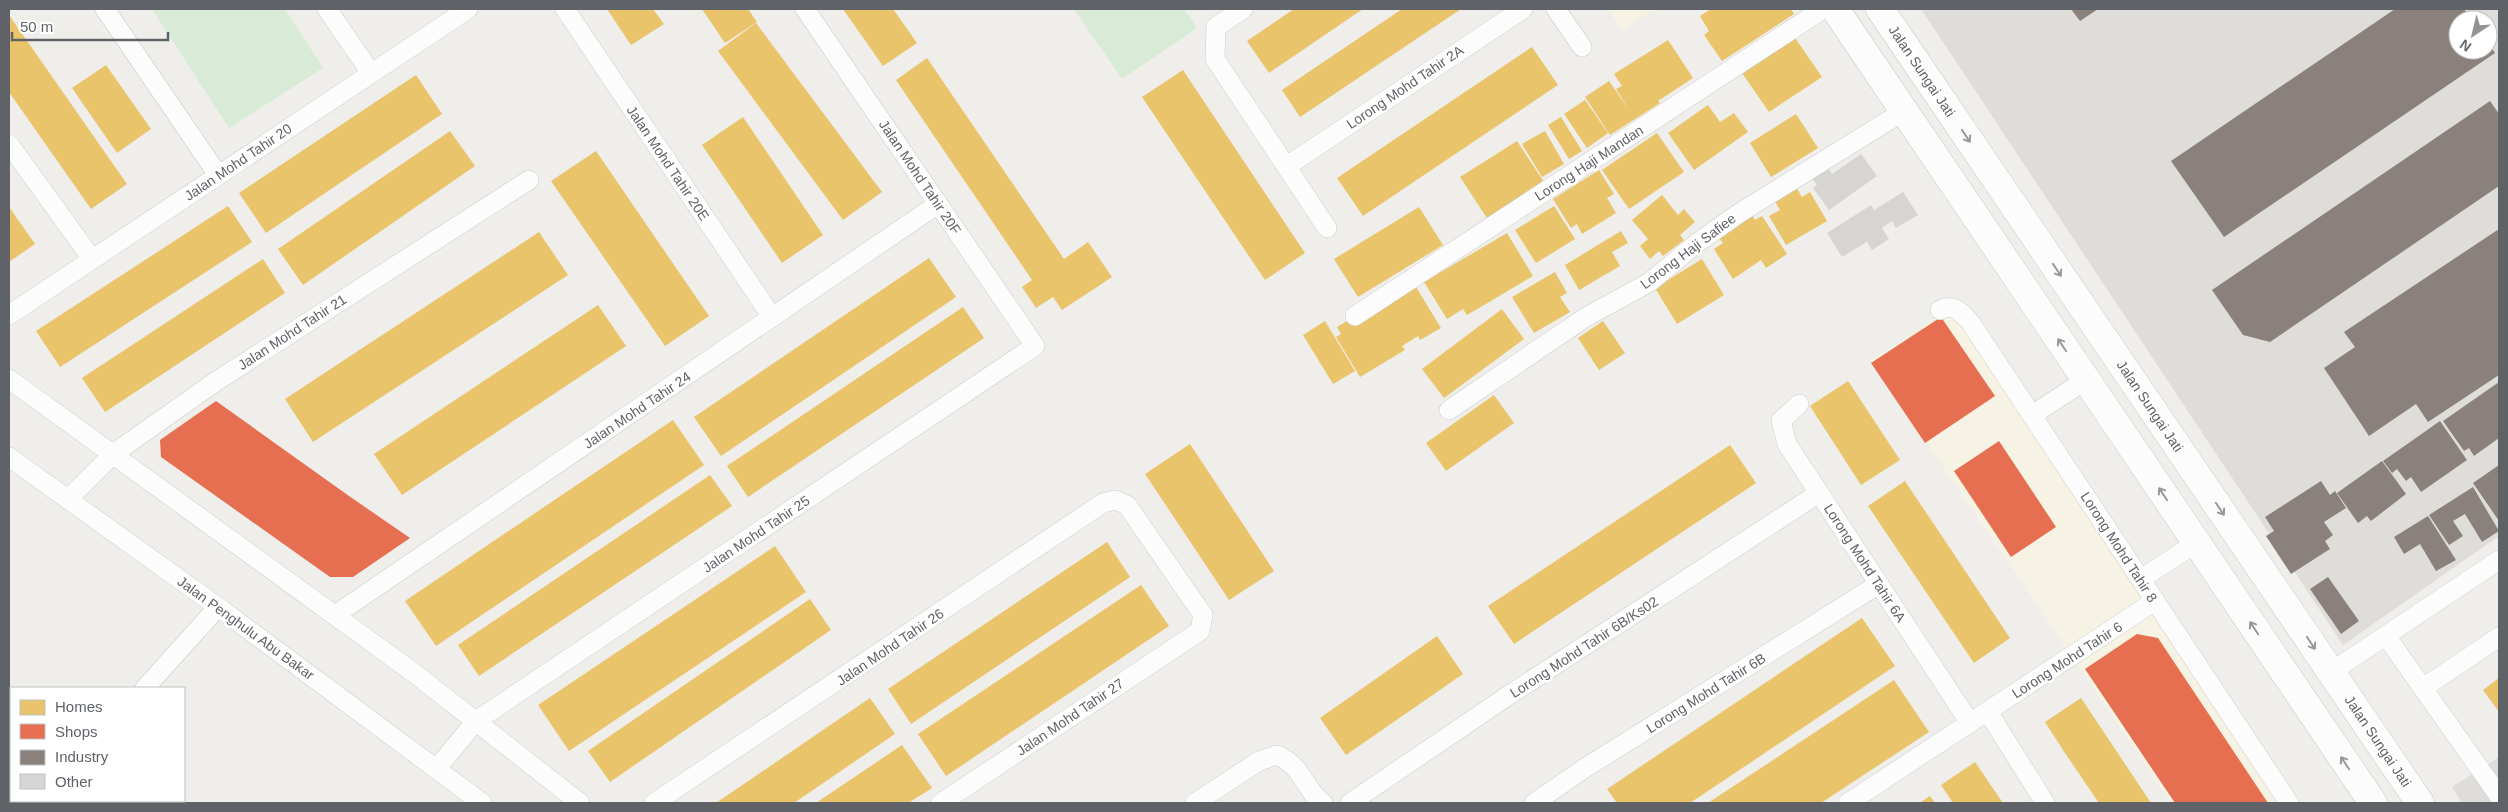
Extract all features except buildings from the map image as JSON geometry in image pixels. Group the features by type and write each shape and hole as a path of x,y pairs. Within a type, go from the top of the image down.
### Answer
{"main road":[{"path":"1835,9 2372,803"},
{"name":"Jalan Sungai Jati","path":"1880,9 2420,803"}],"street":[{"path":"104,9 218,175"},
{"path":"327,9 371,73"},
{"name":"Jalan Mohd Tahir 20E","path":"565,9 772,317"},
{"name":"Jalan Mohd Tahir 20F","path":"806,9 1035,346"},
{"path":"1243,9 1216,27 1214,59 1327,228"},
{"name":"Lorong Mohd Tahir 2A","path":"1287,166 1523,9"},
{"path":"1556,9 1582,47"},
{"name":"Lorong Haji Mandan","path":"1355,316 1823,9"},
{"name":"Jalan Mohd Tahir 20","path":"9,315 371,73 456,12"},
{"name":"Lorong Haji Safiee","path":"1449,410 1586,317 1650,282 1697,243 1738,214 1904,111"},
{"path":"9,144 92,259"},
{"name":"Jalan Mohd Tahir 21","path":"68,499 112,454 215,382 529,180"},
{"name":"Jalan Mohd Tahir 24","path":"336,615 938,204"},
{"name":"Lorong Mohd Tahir 8","path":"1940,310 1946,306 1954,307 1961,311 2289,803"},
{"name":"Jalan Mohd Tahir 25","path":"437,768 476,721 1035,346"},
{"path":"9,379 336,615 580,803"},
{"path":"2032,415 2086,380"},
{"name":"Lorong Mohd Tahir 6A","path":"1799,404 1782,421 1787,444 1879,584 2045,803"},
{"name":"Jalan Penghulu Abu Bakar","path":"9,457 218,607 482,803"},
{"name":"Lorong Mohd Tahir 6B/Ks02","path":"1350,803 1819,494"},
{"name":"Jalan Mohd Tahir 26","path":"654,803 1103,503 1115,500 1127,505 1204,615 1200,631"},
{"path":"2141,579 2196,543"},
{"path":"2331,672 2499,560"},
{"name":"Lorong Mohd Tahir 6B","path":"1534,803 1585,768 1879,584"},
{"name":"Lorong Mohd Tahir 6","path":"1848,803 2155,601"},
{"path":"146,687 218,607"},
{"name":"Jalan Mohd Tahir 27","path":"941,803 1200,631"},
{"path":"2386,636 2499,796"},
{"path":"2423,688 2499,637"},
{"path":"1196,803 1259,761 1277,755 1286,759 1300,772 1323,803"}],"shaded area":[{"path":"1607,9 1654,9 1622,30"},
{"path":"1921,9 2499,9 2499,536 2343,645"},
{"path":"1942,314 1959,321 2279,803 2171,803 1871,360"},
{"path":"2499,757 2499,803 2462,803 2452,787"}],"green space":[{"path":"152,9 285,9 323,68 229,128"},
{"path":"1074,9 1184,9 1197,28 1122,79"}]}
